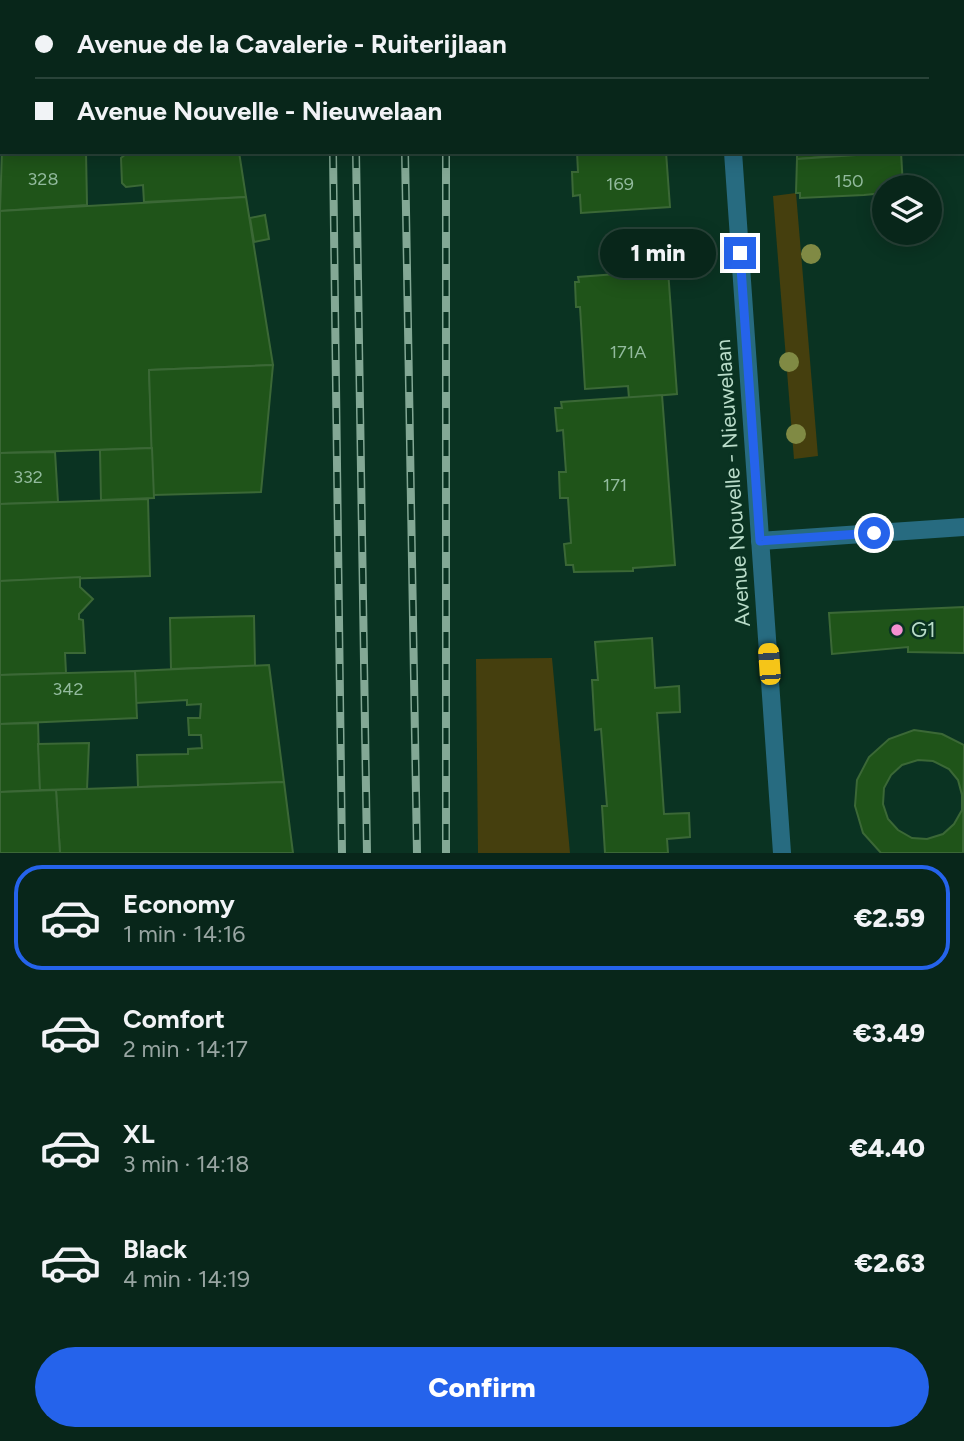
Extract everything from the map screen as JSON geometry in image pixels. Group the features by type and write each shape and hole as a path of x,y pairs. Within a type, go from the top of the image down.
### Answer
{"street":[{"name":"Avenue Nouvelle - Nieuwelaan","path":"733,154 782,853"},
{"path":"760,541 964,527"}],"shaded area":[{"path":"796,193 818,456 794,459 773,196"},
{"path":"552,658 570,853 478,853 476,659"}],"building":[{"path":"2,154 86,154 87,205 0,211"},
{"path":"126,154 239,154 246,197 144,202 143,185 126,187 122,183 121,158"},
{"path":"577,154 666,154 670,207 581,213 580,195 573,196 572,172 578,172"},
{"path":"797,154 861,154 797,159"},
{"path":"901,154 902,175 872,175 872,194 800,198 800,193 796,193 797,159"},
{"path":"246,197 273,365 149,370 152,448 0,453 0,211"},
{"path":"265,215 269,239 254,242 250,218"},
{"path":"668,270 677,394 629,398 628,386 585,389 580,307 576,307 575,282 579,282 578,277"},
{"path":"273,365 261,492 153,495 149,370"},
{"path":"662,395 675,565 633,568 633,571 574,572 573,565 566,565 564,544 571,543 568,498 560,498 559,472 566,472 563,430 557,431 555,408 562,408 561,402"},
{"path":"152,448 154,498 101,500 100,450"},
{"path":"55,452 58,502 0,504 0,453"},
{"path":"148,499 150,576 0,581 0,504"},
{"path":"80,577 80,587 93,599 79,614 79,619 83,620 85,653 65,653 66,673 0,675 0,581"},
{"name":"G1","path":"964,607 964,653 908,652 908,647 832,654 829,613"},
{"path":"254,616 255,666 171,669 170,618"},
{"path":"652,638 655,688 679,686 680,712 657,713 664,814 689,813 690,837 667,839 668,853 605,853 602,806 607,806 601,729 595,730 592,680 598,680 595,642"},
{"path":"269,665 284,782 138,787 137,755 188,754 188,749 202,748 201,735 189,735 188,718 200,718 201,704 187,705 187,700 136,703 135,671"},
{"path":"135,671 137,718 0,724 0,675"},
{"path":"38,723 40,790 0,792 0,724"},
{"path":"914,730 942,734 964,745 963,853 881,853 863,833 855,806 857,780 869,757 889,739","holes":["918,760 933,761 949,769 958,780 962,810 954,824 943,834 927,839 912,838 898,830 888,819 883,804 884,788 891,775 902,765"]},
{"path":"89,743 87,789 40,790 38,744"},
{"path":"284,782 293,853 60,853 56,790"},
{"path":"56,790 60,853 0,853 0,792"}],"railway":[{"path":"333,154 342,853"},
{"path":"356,154 367,853"},
{"path":"405,154 417,853"},
{"path":"446,154 446,853"}],"place":[{"name":"G1","path":"897,630"}],"route":[{"path":"740,253 760,541 874,533"}]}
